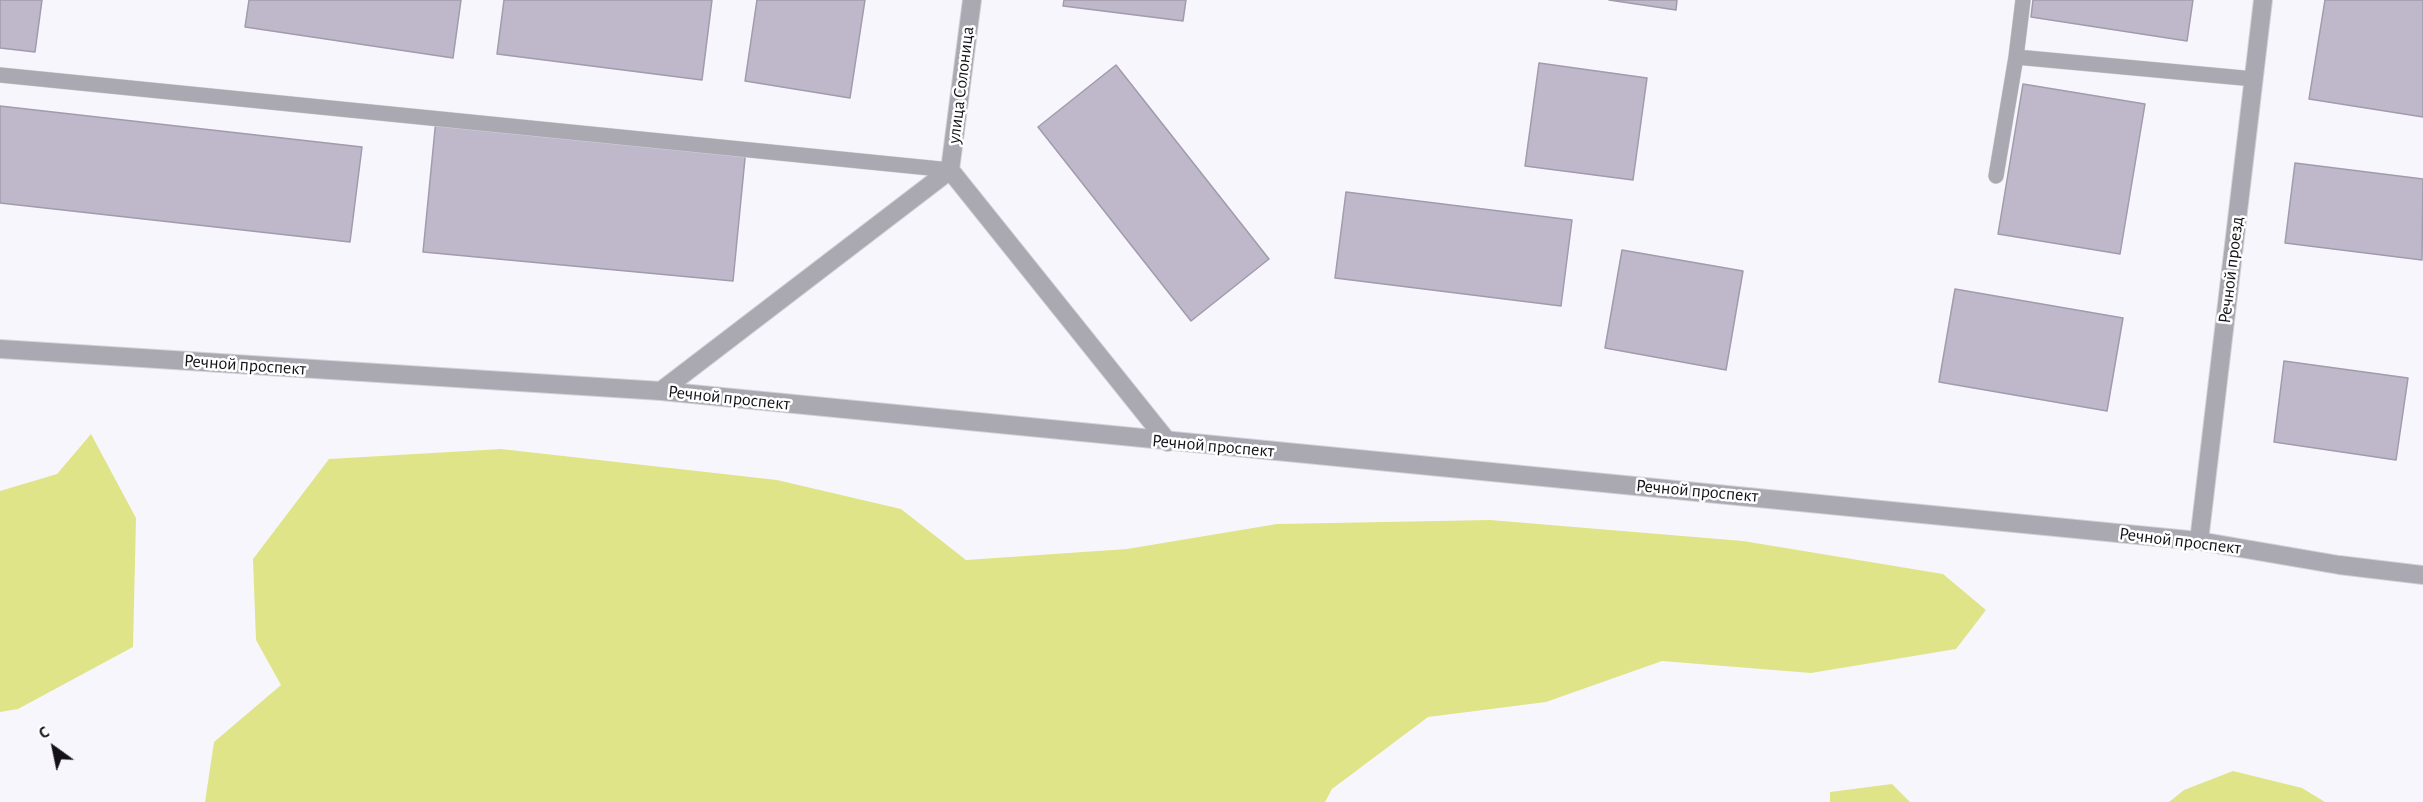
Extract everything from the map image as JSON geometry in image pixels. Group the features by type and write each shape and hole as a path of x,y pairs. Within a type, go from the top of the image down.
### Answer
{"street":[{"name":"улица Солоница","path":"950,170 972,0"},
{"name":"Речной проезд","path":"2199,541 2263,0"},
{"path":"661,391 950,170 1168,442"},
{"name":"Речной проспект","path":"0,350 661,391 2199,541 2339,565 2423,575"}],"lane":[{"path":"1996,176 2023,0"},
{"path":"2016,57 2254,79"},
{"path":"0,75 950,170"}],"green space":[{"path":"91,434 136,518 133,647 18,709 0,712 0,491 57,474"},
{"path":"501,449 777,480 901,509 966,560 1127,549 1277,524 1490,520 1743,541 1943,574 1986,610 1956,649 1811,673 1662,661 1546,702 1428,717 1332,789 1325,802 205,802 214,742 281,685 256,640 253,559 329,459"},
{"path":"2233,771 2302,788 2325,802 2169,802 2184,790"},
{"path":"1892,784 1910,802 1830,802 1830,792"}],"building":[{"path":"0,0 42,0 35,52 0,48"},
{"path":"249,0 461,0 453,58 245,27"},
{"path":"504,0 712,0 702,80 497,54"},
{"path":"757,0 865,0 850,98 745,81"},
{"path":"1064,0 1186,0 1183,21 1063,6"},
{"path":"1609,0 1677,0 1676,10"},
{"path":"2033,0 2193,0 2187,41 2031,17"},
{"path":"2325,0 2423,0 2423,117 2309,99"},
{"path":"1539,63 1647,78 1633,180 1525,166"},
{"path":"1116,65 1269,259 1191,321 1038,127"},
{"path":"2023,84 2145,104 2120,254 1998,234"},
{"path":"0,106 362,147 350,242 0,203"},
{"path":"436,119 746,148 733,281 423,252"},
{"path":"2295,163 2423,179 2422,260 2285,243"},
{"path":"1346,192 1572,220 1561,306 1335,278"},
{"path":"1622,250 1743,271 1726,370 1605,348"},
{"path":"1955,289 2123,318 2107,411 1939,382"},
{"path":"2284,361 2408,378 2396,460 2274,442"}]}
